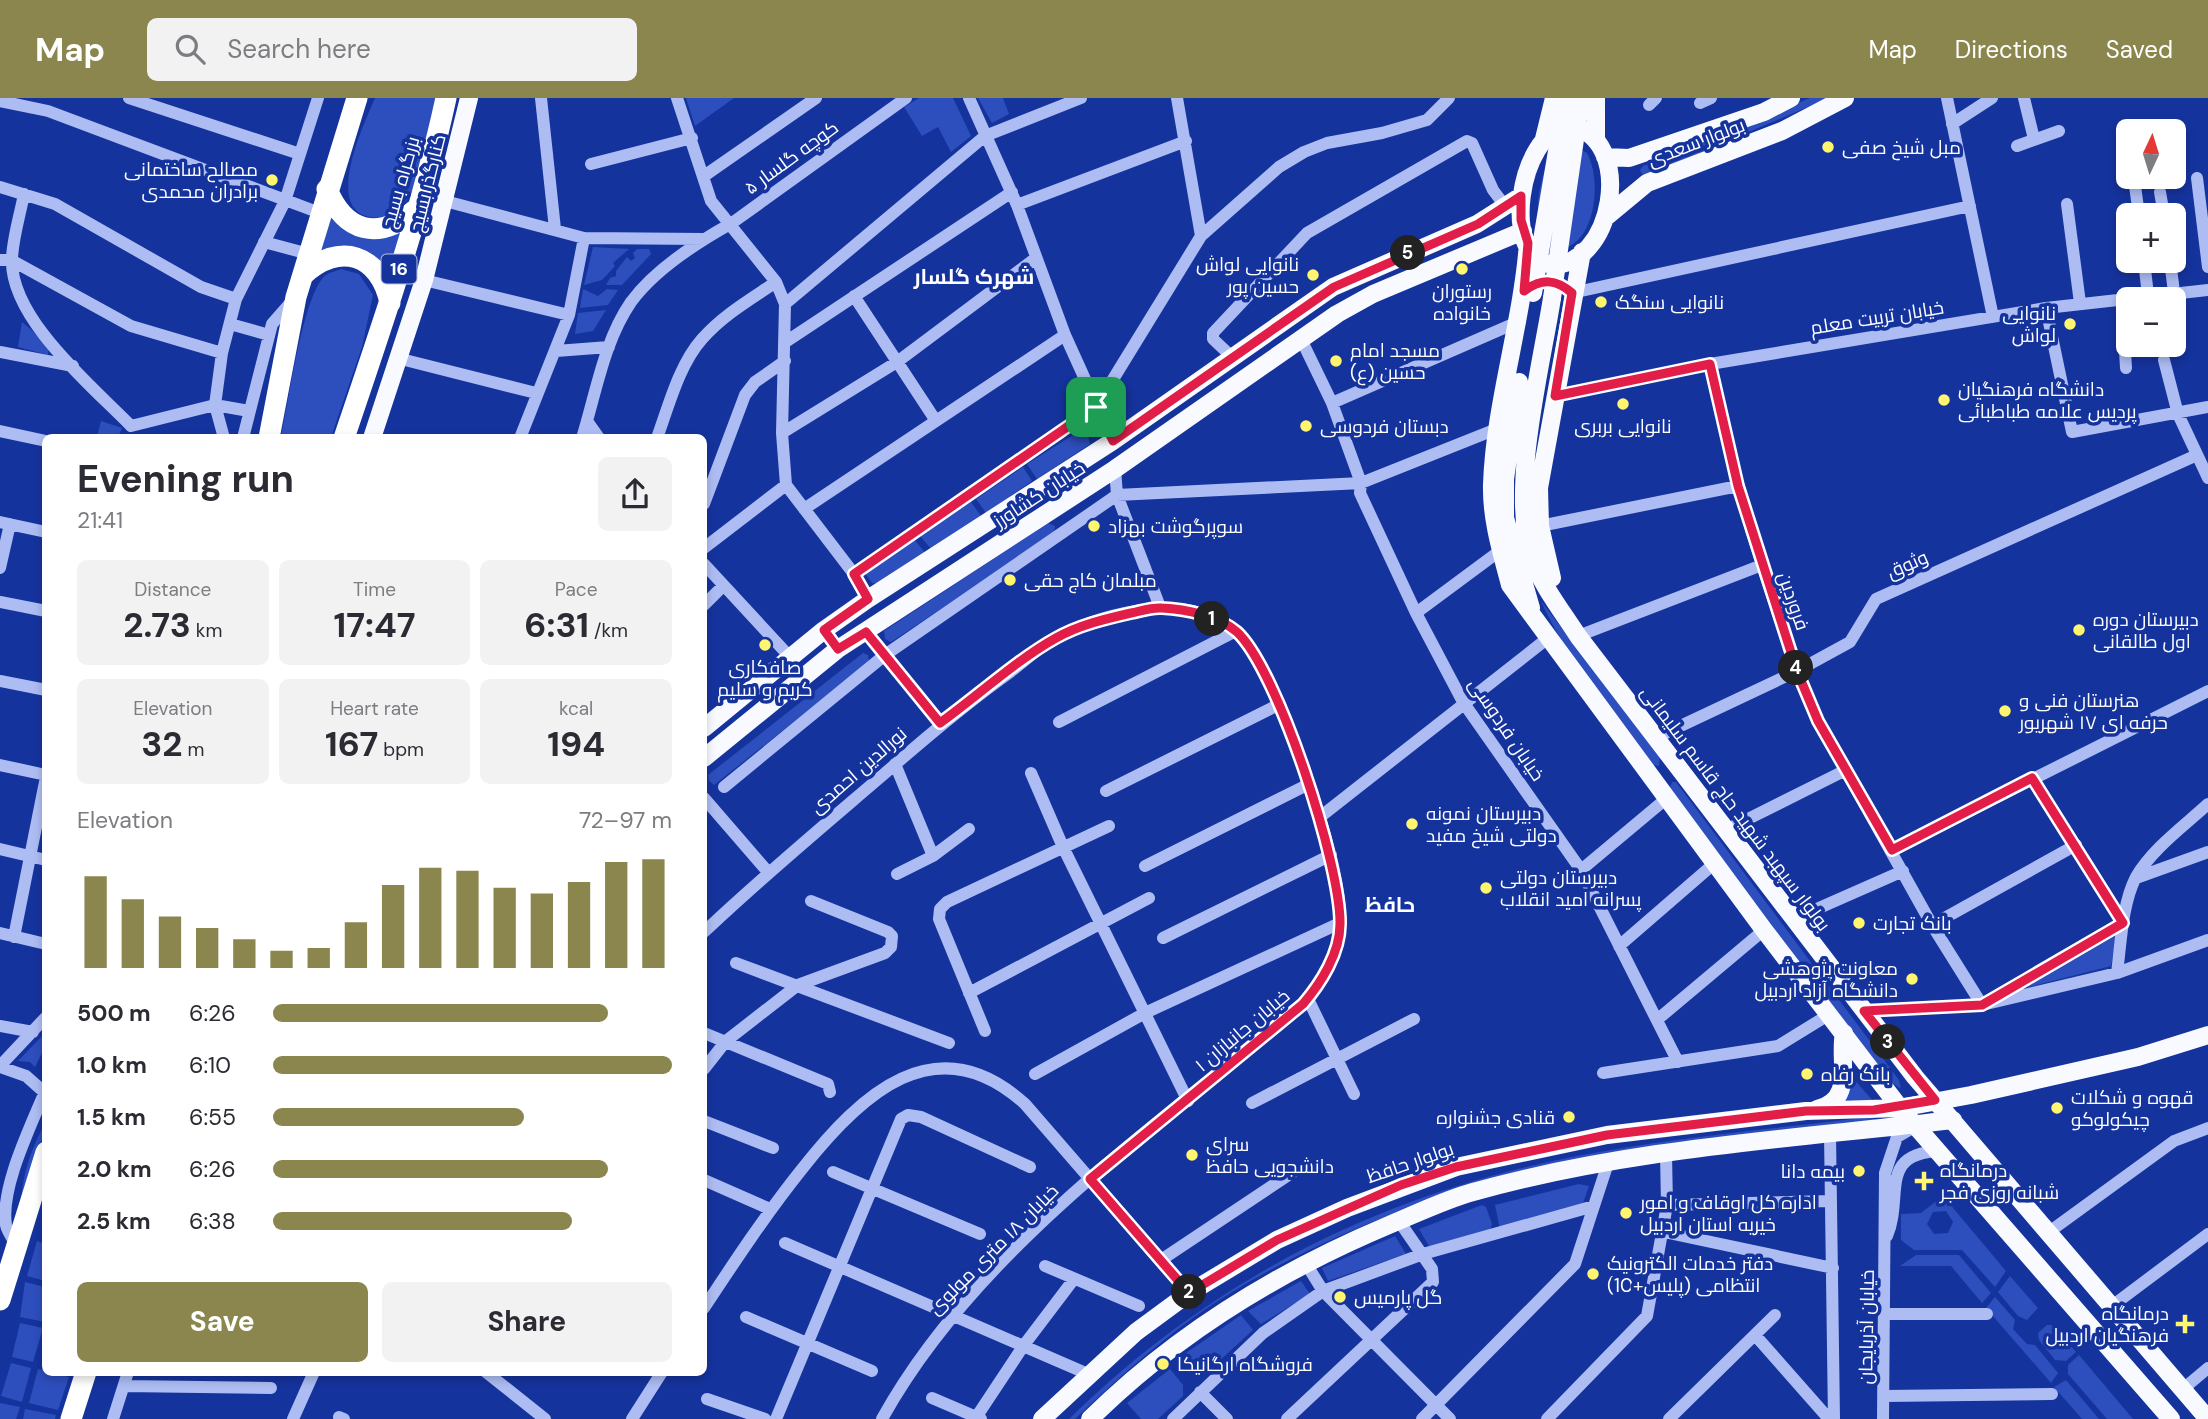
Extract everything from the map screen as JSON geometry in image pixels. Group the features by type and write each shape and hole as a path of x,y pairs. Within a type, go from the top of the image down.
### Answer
{"highway":[{"path":"270,434 296,297 357,98"},
{"name":"بزرگراه بسیج","path":"345,434 390,303 415,210 433,157 446,98"},
{"path":"327,189 341,215 364,228 392,226 415,210"},
{"path":"303,275 316,263 331,257 356,257 378,271 387,286 390,303"},
{"path":"0,1300 7,1241 42,1161"},
{"path":"71,1419 85,1376"}],"main road":[{"name":"کنارگذر بسیج","path":"377,434 424,280 469,98"},
{"path":"1544,139 1554,98"},
{"path":"1561,98 1572,104 1593,98 1596,141"},
{"path":"1524,560 1505,518 1505,479 1529,292 1566,98"},
{"path":"1535,621 1524,560 1525,465 1581,98"},
{"name":"بولوار سعدی","path":"1605,157 1629,158 1639,155 1760,105 1791,98"},
{"name":"بولوار سعدی","path":"1606,217 1647,183 1782,131 1845,98"},
{"path":"1500,241 1510,230 1508,204 1544,139 1552,130 1567,125 1582,129 1596,141 1605,157 1611,187 1606,217 1582,252 1572,293 1539,488 1540,526 1559,605"},
{"path":"1639,155 1630,167 1630,175 1634,180 1647,183"},
{"path":"1508,204 1536,259 1546,264 1561,265 1582,252"},
{"name":"خیابان کشاورز","path":"707,726 824,630 868,599 1113,441 1231,356 1352,277 1478,224 1508,204"},
{"path":"1526,237 1529,292"},
{"name":"خیابان کشاورز","path":"707,756 838,649 1115,469 1301,339 1373,294 1500,241 1526,237"},
{"path":"1572,293 1562,284 1549,281 1535,283 1529,292 1520,321 1499,428 1492,484 1494,523 1510,585 1764,930 1900,1108 1941,1151 2171,1419"},
{"name":"بولوار سپهبد شهید حاج قاسم سلیمانی","path":"1524,560 1559,605 1578,636 1864,1011 1935,1100 2208,1419"},
{"path":"824,630 838,649"},
{"path":"1654,779 1674,762"},
{"path":"1806,1111 1833,1102 1842,1090 1845,1077 1841,1048 1844,1032"},
{"name":"بولوار حافظ","path":"1042,1419 1088,1374 1189,1293 1277,1240 1401,1185 1456,1167 1607,1135 1806,1111 1900,1108 1971,1095 2138,1057 2208,1035"},
{"path":"1090,1419 1181,1340 1235,1302 1306,1262 1469,1193 1609,1160 1953,1120"},
{"path":"2109,1302 2091,1294 2087,1303 2120,1345 2123,1364"}],"street":[{"path":"129,98 300,154"},
{"path":"223,434 215,405 222,353 236,299 285,201 318,98"},
{"path":"541,98 555,229"},
{"path":"677,98 714,207 732,223 776,282 785,304 787,341 782,433 786,485 854,574 868,599"},
{"path":"704,176 816,98"},
{"name":"کوچه گلسار ۵","path":"583,434 609,347 632,302 666,267 906,98"},
{"path":"969,98 1012,192 1065,335 1113,441"},
{"path":"785,304 985,135 1081,98"},
{"path":"1177,98 1201,236"},
{"path":"854,574 1096,407 1201,236 1279,167 1304,152 1427,120 1449,98"},
{"path":"1947,98 1993,317"},
{"path":"1952,124 1992,98"},
{"path":"2024,98 2034,139"},
{"path":"1,106 49,104 320,214"},
{"path":"2017,146 2059,131"},
{"path":"591,164 692,138"},
{"path":"1017,205 1186,141"},
{"path":"1231,356 1213,339 1213,333 1307,233 1469,141 1493,190 1508,204"},
{"path":"2197,178 2208,267"},
{"path":"0,187 55,204 201,287 236,299"},
{"path":"787,341 1012,192"},
{"path":"2160,192 2162,203"},
{"path":"24,194 6,260 17,285 21,303 127,432 215,405 249,411"},
{"path":"445,201 584,238 704,239"},
{"path":"2067,204 2080,303"},
{"path":"1572,293 1970,206"},
{"path":"521,434 569,315 584,238"},
{"path":"264,242 309,254"},
{"path":"782,433 897,362 1036,258"},
{"path":"6,260 131,326 222,353"},
{"path":"17,285 23,275 33,272"},
{"path":"424,280 569,315"},
{"path":"658,434 682,371 701,340 723,319 776,282"},
{"name":"خیابان تربیت معلم","path":"2186,291 2208,290"},
{"path":"854,296 936,421"},
{"path":"244,434 272,324 296,297"},
{"name":"خیابان تربیت معلم","path":"1555,396 1710,364 2116,299"},
{"path":"2046,308 2072,432 2208,407"},
{"path":"1332,402 1520,321"},
{"path":"230,324 269,335"},
{"path":"804,509 1065,335"},
{"name":"خیابان فردوسی","path":"1301,339 1332,402 1361,483 1360,493 1416,613 1463,702 1581,870 1678,1062"},
{"path":"556,351 609,347"},
{"path":"0,352 73,366"},
{"path":"2125,357 2126,368"},
{"path":"401,359 536,393"},
{"path":"707,496 745,394 755,382 785,360"},
{"path":"2164,360 2178,414 2208,478"},
{"name":"فروردین","path":"1710,364 1738,486 1797,671 1818,721 1932,925 1982,1005"},
{"path":"587,421 596,434"},
{"path":"724,787 885,655 1117,495 1361,483 1499,428"},
{"path":"0,431 42,440"},
{"name":"وثوق","path":"1655,737 1797,671 1850,642 1875,599 2197,455"},
{"path":"1115,469 1117,495 1160,607"},
{"path":"707,546 786,485"},
{"path":"1540,526 1738,486"},
{"path":"0,568 5,523 42,531"},
{"path":"1416,613 1500,550"},
{"path":"1578,636 1762,565"},
{"path":"707,567 790,657"},
{"path":"707,602 723,586"},
{"path":"0,602 42,610"},
{"name":"نورالدین احمدی","path":"707,929 768,872 940,723 1055,638 1099,620 1160,607 1200,615 1236,631"},
{"path":"1059,722 1236,631 1247,644 1278,705 1309,784 1145,866"},
{"path":"866,632 940,723"},
{"path":"1320,817 1463,702 1548,638"},
{"path":"0,681 42,689"},
{"path":"1892,850 2208,691"},
{"path":"1106,791 1278,705"},
{"path":"895,764 933,856"},
{"path":"0,765 42,775"},
{"path":"1726,830 1846,770"},
{"path":"1031,773 1063,847 1188,1101"},
{"path":"2032,778 2123,923"},
{"name":"خیابان جانبازان ۱","path":"1090,1179 1188,1101 1308,999 1323,977 1338,939 1340,923 1331,855 1309,784"},
{"path":"14,937 42,796"},
{"path":"1581,870 1667,798"},
{"path":"707,801 768,872"},
{"path":"2117,972 2123,923 2136,878 2154,855 2208,804"},
{"path":"985,1031 939,919 940,909 947,902 1109,826"},
{"path":"897,874 933,856 969,830"},
{"path":"1932,925 2076,845"},
{"path":"0,849 42,859"},
{"path":"2136,878 2208,852"},
{"path":"1163,938 1331,855"},
{"path":"1619,946 1716,862"},
{"path":"1794,919 1902,871"},
{"path":"969,993 1149,898"},
{"path":"707,1065 726,1041 798,985 885,953 892,942 888,932 811,901"},
{"path":"1035,1074 1145,1013 1340,923"},
{"path":"1982,1005 2123,923"},
{"path":"1658,1019 1764,930"},
{"path":"0,933 42,943"},
{"path":"1864,1011 1982,1005 2117,972 2208,940"},
{"path":"736,962 949,1043"},
{"path":"1308,999 1353,1094"},
{"path":"1602,1073 1778,1046 1830,1014"},
{"path":"1252,1103 1414,1019"},
{"path":"42,1022 0,1066 26,1076 42,1088"},
{"path":"0,1026 33,1032"},
{"path":"707,1034 828,1084 830,1092"},
{"path":"707,1304 770,1209 836,1125 885,1086 928,1069 969,1070 985,1075 1007,1088 1043,1122 1189,1293"},
{"path":"7,1241 6,1209 16,1164 42,1098"},
{"path":"776,1419 901,1119 908,1115 921,1117 1030,1167"},
{"path":"707,1122 773,1148"},
{"name":"خیابان آذربایجان","path":"1883,1419 1887,1236 1883,1223 1889,1156 1898,1137 1917,1126"},
{"path":"2049,1232 2174,1141 2208,1128"},
{"path":"1830,1134 1832,1419"},
{"name":"خیابان آذربایجان","path":"1887,1236 1892,1223 1895,1181 1903,1161 1923,1151 1941,1151"},
{"path":"1547,1419 1647,1316 1667,1205 1665,1154"},
{"path":"1422,1419 1575,1264 1609,1160"},
{"path":"833,1172 980,1234"},
{"path":"1161,1260 1293,1172"},
{"name":"خیابان ۱۸ متری مولوی","path":"882,1419 899,1389 952,1314 1015,1249 1090,1179"},
{"path":"707,1181 770,1209"},
{"path":"1667,1205 1831,1201"},
{"path":"1172,1419 1262,1334 1324,1291 1423,1254 1594,1206"},
{"path":"1287,1419 1433,1282 1434,1274 1423,1254 1399,1221"},
{"path":"1664,1232 1833,1268"},
{"path":"2109,1302 2208,1234"},
{"path":"785,1243 1088,1374"},
{"path":"1306,1262 1324,1291 1450,1419"},
{"path":"1045,1266 1139,1306"},
{"path":"932,1398 977,1418 1024,1345 1074,1279"},
{"path":"1886,1314 1987,1314"},
{"path":"1669,1419 1775,1315"},
{"path":"746,1317 872,1371"},
{"path":"1755,1335 1832,1419"},
{"path":"2183,1389 2208,1368"},
{"path":"113,1419 127,1376"},
{"path":"293,1419 312,1376"},
{"path":"632,1419 659,1376"},
{"path":"502,1377 545,1419"},
{"path":"124,1386 271,1388"},
{"path":"1200,1392 1227,1419"},
{"path":"1884,1395 2052,1394"},
{"path":"707,1399 765,1419"}],"shaded area":[{"path":"375,98 437,98 414,187 400,209 378,218 356,211 350,198 348,182 357,144"},
{"path":"686,98 734,98 695,126"},
{"path":"919,98 953,98 971,136 951,152 938,127 922,136 904,107"},
{"path":"978,98 1003,98 1009,114 992,123"},
{"path":"1810,98 1829,98 1650,174 1642,174 1640,170 1643,166"},
{"path":"1581,150 1587,153 1595,182 1591,216 1585,231 1575,242 1563,249 1547,248 1540,229 1538,211 1544,172 1547,166"},
{"path":"330,210 346,229 361,237 378,236 401,229 388,275 317,255"},
{"path":"593,247 629,249 613,263 615,266 602,280 584,285"},
{"path":"637,249 649,249 651,254 622,285 606,285 610,278 616,276 616,271 627,257 631,261 635,258 633,253"},
{"path":"341,269 359,274 373,295 362,347 332,434 282,434 310,303 326,275"},
{"path":"583,289 598,296 607,289 618,290 608,305 580,308"},
{"path":"606,310 593,331 575,334 578,313"},
{"path":"22,322 49,345 48,355 18,347"},
{"path":"101,421 122,428 119,434 98,434"},
{"path":"1086,427 1090,444 1037,479 1027,464"},
{"path":"1023,467 1032,481 986,513 976,499"},
{"path":"971,502 981,516 932,550 920,536"},
{"path":"1048,523 1055,526 1054,534 891,642 885,639 884,631"},
{"path":"914,539 926,554 878,584 872,583 865,573"},
{"path":"1541,601 1660,757 1659,766 1653,765 1578,665"},
{"path":"863,653 868,655 869,662 714,785 709,781 708,775"},
{"path":"1672,782 1676,782 1899,1080 1901,1089 1891,1082 1728,870 1670,787"},
{"path":"2117,935 2111,966 2025,988"},
{"path":"42,1036 42,1053 35,1067 30,1062 18,1061"},
{"path":"1852,1077 1873,1101 1842,1103"},
{"path":"1870,1117 1878,1121 1462,1188 1428,1200 1325,1242 1259,1276 1197,1315 1165,1339 1075,1419 1069,1419 1124,1369 1181,1324 1241,1284 1303,1249 1368,1219 1435,1193 1505,1172 1613,1149"},
{"path":"42,1129 42,1139 21,1209 27,1165"},
{"path":"1579,1184 1589,1186 1582,1206 1500,1229 1495,1205"},
{"path":"1943,1196 2006,1271 1995,1287 1962,1250 1914,1250 1901,1240 1901,1214 1921,1213","holes":["1946,1211 1953,1222 1948,1233 1934,1234 1927,1224 1933,1212"]},
{"path":"1482,1205 1486,1207 1492,1224 1490,1231 1430,1248 1419,1229"},
{"path":"1395,1236 1406,1254 1328,1281 1322,1268"},
{"path":"37,1241 42,1243 42,1280 27,1276"},
{"path":"1916,1255 1959,1255 1991,1293 1982,1303 1951,1266 1900,1266"},
{"path":"2010,1276 2038,1308 2027,1320 2018,1316 1998,1292"},
{"path":"1301,1281 1310,1294 1261,1324 1248,1311"},
{"path":"25,1282 42,1286 42,1321 20,1317"},
{"path":"1995,1297 2015,1320 2013,1329 2027,1344 2035,1345 2058,1373 2051,1383 1986,1308"},
{"path":"1241,1315 1253,1330 1204,1375 1186,1353"},
{"path":"20,1323 42,1328 33,1362 12,1357"},
{"path":"2047,1325 2052,1325 2076,1352 2066,1361 2055,1360 2039,1340 2038,1333"},
{"path":"2079,1355 2133,1419 2107,1419 2068,1374 2068,1365"},
{"path":"11,1363 31,1368 22,1402 1,1396"},
{"path":"38,1369 42,1370 42,1376 69,1377 58,1410 29,1403"},
{"path":"1170,1369 1183,1385 1183,1396 1158,1419 1141,1419 1127,1403"},
{"path":"2066,1380 2099,1419 2082,1419 2054,1387"},
{"path":"0,1403 20,1407 16,1419 0,1419"},
{"path":"25,1409 56,1415 55,1419 23,1419"}],"place":[{"name":"مبل شیخ صفی","path":"1828,147"},
{"name":"مصالح ساختمانی برادران محمدی","path":"272,180"},
{"name":"رستوران خانواده","path":"1462,269"},
{"name":"نانوایی لواش حسین پور","path":"1313,275"},
{"name":"نانوایی سنگک","path":"1601,302"},
{"name":"نانوایی لواش","path":"2070,324"},
{"name":"مسجد امام حسین (ع)","path":"1336,361"},
{"name":"دانشگاه فرهنگیان پردیس علامه طباطبائی","path":"1944,400"},
{"name":"نانوایی بربری","path":"1623,404"},
{"name":"دبستان فردوسی","path":"1306,426"},
{"name":"سوپرگوشت بهزاد","path":"1094,526"},
{"name":"مبلمان کاج حقی","path":"1010,580"},
{"name":"دبیرستان دوره اول طالقانی","path":"2079,630"},
{"name":"صافکاری کریم و سلیم","path":"765,645"},
{"name":"هنرستان فنی و حرفه ای ۱۷ شهریور","path":"2005,711"},
{"name":"دبیرستان نمونه دولتی شیخ مفید","path":"1412,824"},
{"name":"دبیرستان دولتی پسرانه امید انقلاب","path":"1486,888"},
{"name":"بانک تجارت","path":"1859,923"},
{"name":"معاونت پژوهشی دانشگاه آزاد اردبیل","path":"1912,979"},
{"name":"بانک رفاه","path":"1807,1074"},
{"name":"قهوه و شکلات چیکولوکو","path":"2057,1108"},
{"name":"قنادی جشنواره","path":"1569,1117"},
{"name":"سرای دانشجویی حافظ","path":"1192,1155"},
{"name":"بیمه دانا","path":"1859,1171"},
{"name":"درمانگاه شبانه روزی فجر","path":"1924,1181"},
{"name":"اداره کل اوقاف و امور خیریه استان اردبیل","path":"1626,1213"},
{"name":"دفتر خدمات الکترونیک انتظامی (پلیس+10)","path":"1593,1274"},
{"name":"گل پارمیس","path":"1340,1297"},
{"name":"درمانگاه فرهنگیان اردبیل","path":"2185,1324"},
{"name":"فروشگاه ارگانیکا","path":"1163,1364"}],"district":[{"name":"شهرک گلسار","path":"974,277"},
{"name":"حافظ","path":"1390,905"}],"route":[{"path":"1521,196 1521,220 1528,243 1524,291 1535,283 1549,281 1562,284 1572,293 1555,396 1710,364 1738,486 1797,671 1818,721 1892,850 2032,778 2123,923 1982,1005 1864,1011 1935,1100 1900,1108 1806,1111 1607,1135 1456,1167 1401,1185 1277,1240 1189,1293 1090,1179 1303,1004 1323,977 1338,939 1340,923 1331,855 1309,784 1278,705 1247,644 1227,625 1200,615 1160,607 1099,620 1055,638 940,723 866,632 838,649 824,630 868,599 854,574 1096,407 1113,441 1231,356 1334,287 1478,224 1521,196"}]}
